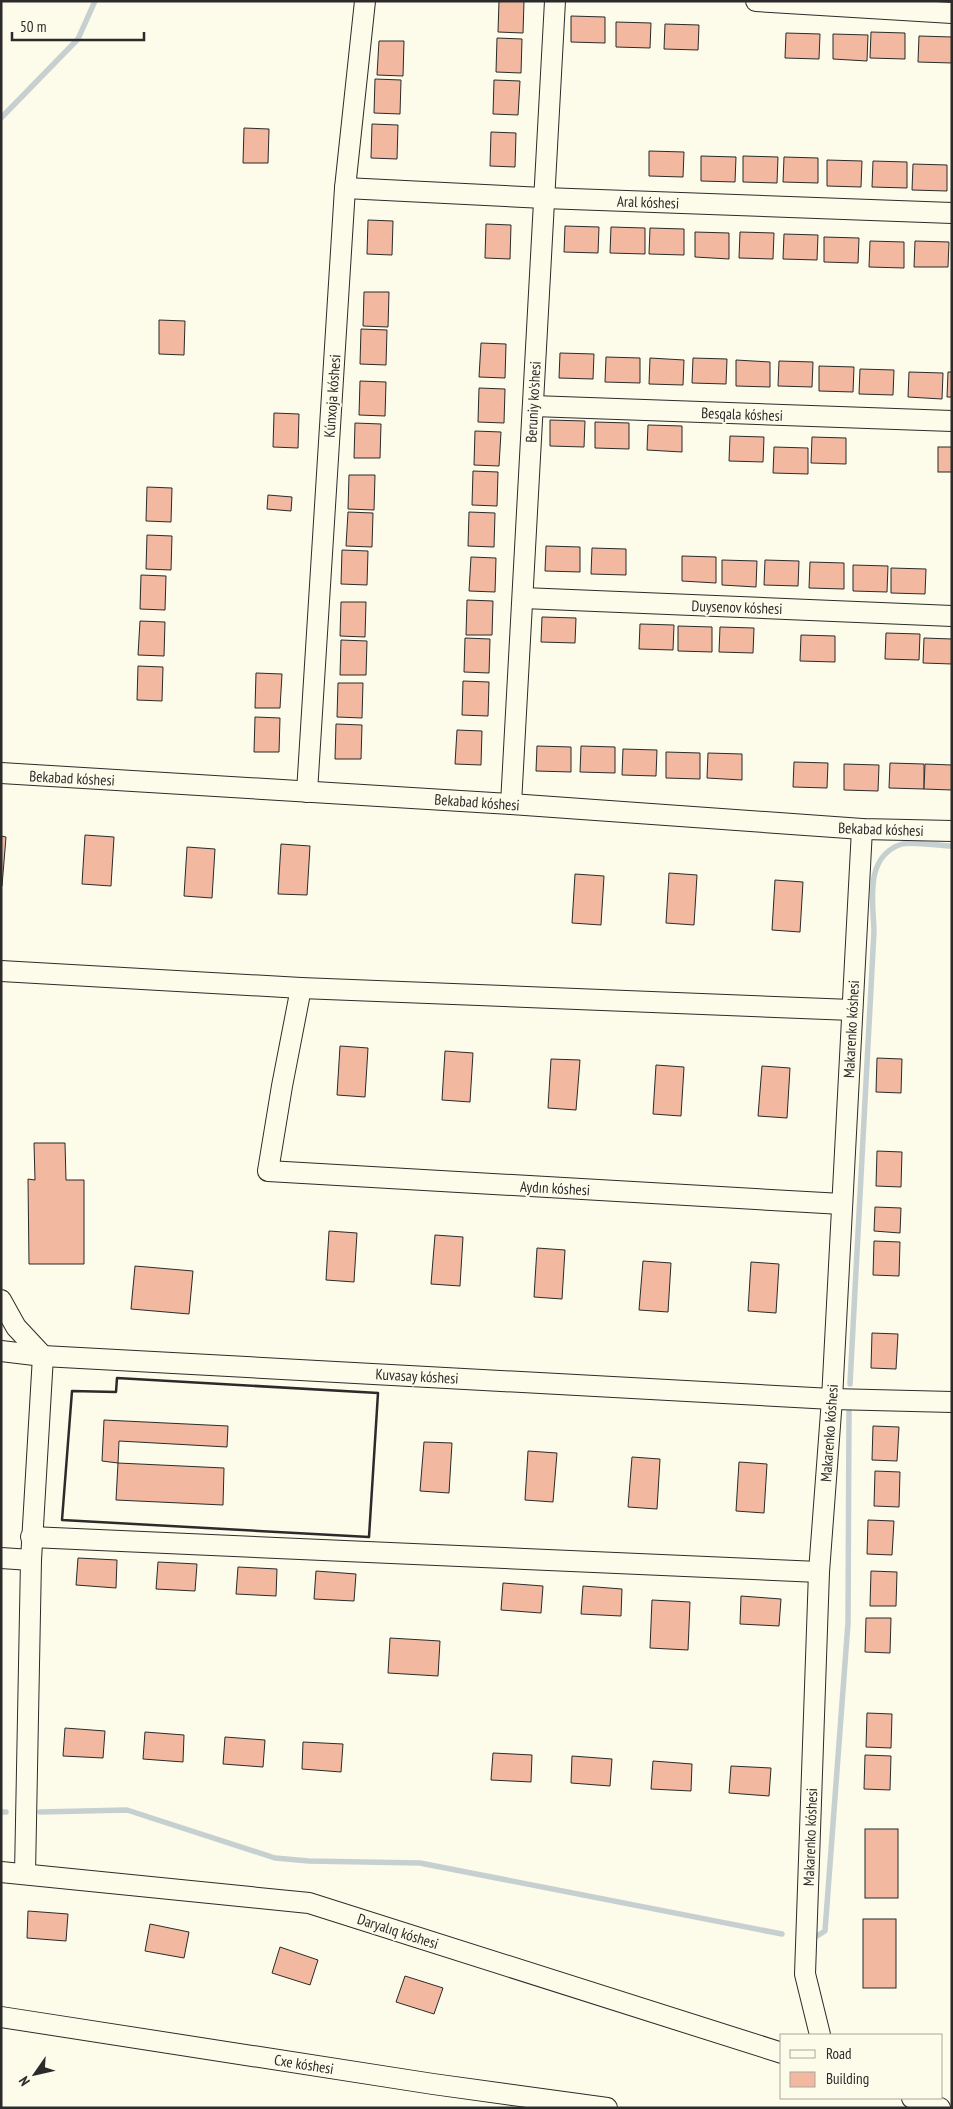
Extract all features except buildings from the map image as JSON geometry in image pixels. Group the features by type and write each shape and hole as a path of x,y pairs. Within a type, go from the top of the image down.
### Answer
{"street":[{"name":"Kúnxoja kóshesi","path":"307,792 345,188 364,1"},
{"name":"Beruniy ko'shesi","path":"511,804 555,1"},
{"path":"756,1 952,13"},
{"name":"Aral kóshesi","path":"345,188 544,198 952,213"},
{"name":"Besqala kóshesi","path":"533,406 952,421"},
{"name":"Duysenov kóshesi","path":"523,598 952,616"},
{"name":"Bekabad kóshesi","path":"1,774 511,804 862,829 952,831"},
{"name":"Makarenko kóshesi","path":"820,2034 806,1974 819,1572 832,1399 862,829"},
{"path":"1,971 301,988 852,1010"},
{"name":"Aydın kóshesi","path":"301,988 268,1171 842,1204"},
{"path":"1,1300 16,1327 44,1356 31,1537 25,1874"},
{"name":"Kuvasay kóshesi","path":"1,1351 44,1356 832,1399 952,1402"},
{"path":"31,1537 819,1572"},
{"path":"1,1558 31,1560"},
{"name":"Daryalıq kóshesi","path":"1,1872 309,1903 780,2051"},
{"name":"Cxe kóshesi","path":"1,2017 433,2084 607,2108"},
{"path":"915,2099 940,2108"}],"waterway":[{"path":"1,118 78,39 95,1"},
{"path":"850,1384 874,931 873,881 881,858 890,850 902,844 919,843 952,846"},
{"path":"812,1939 825,1931 848,1623 849,1412"},
{"path":"40,1812 127,1810 275,1858 309,1861 420,1863 782,1934"},
{"path":"1,1812 6,1812"}],"wall":[{"path":"117,1378 378,1393 369,1537 62,1520 72,1391 116,1392 117,1378"}]}
